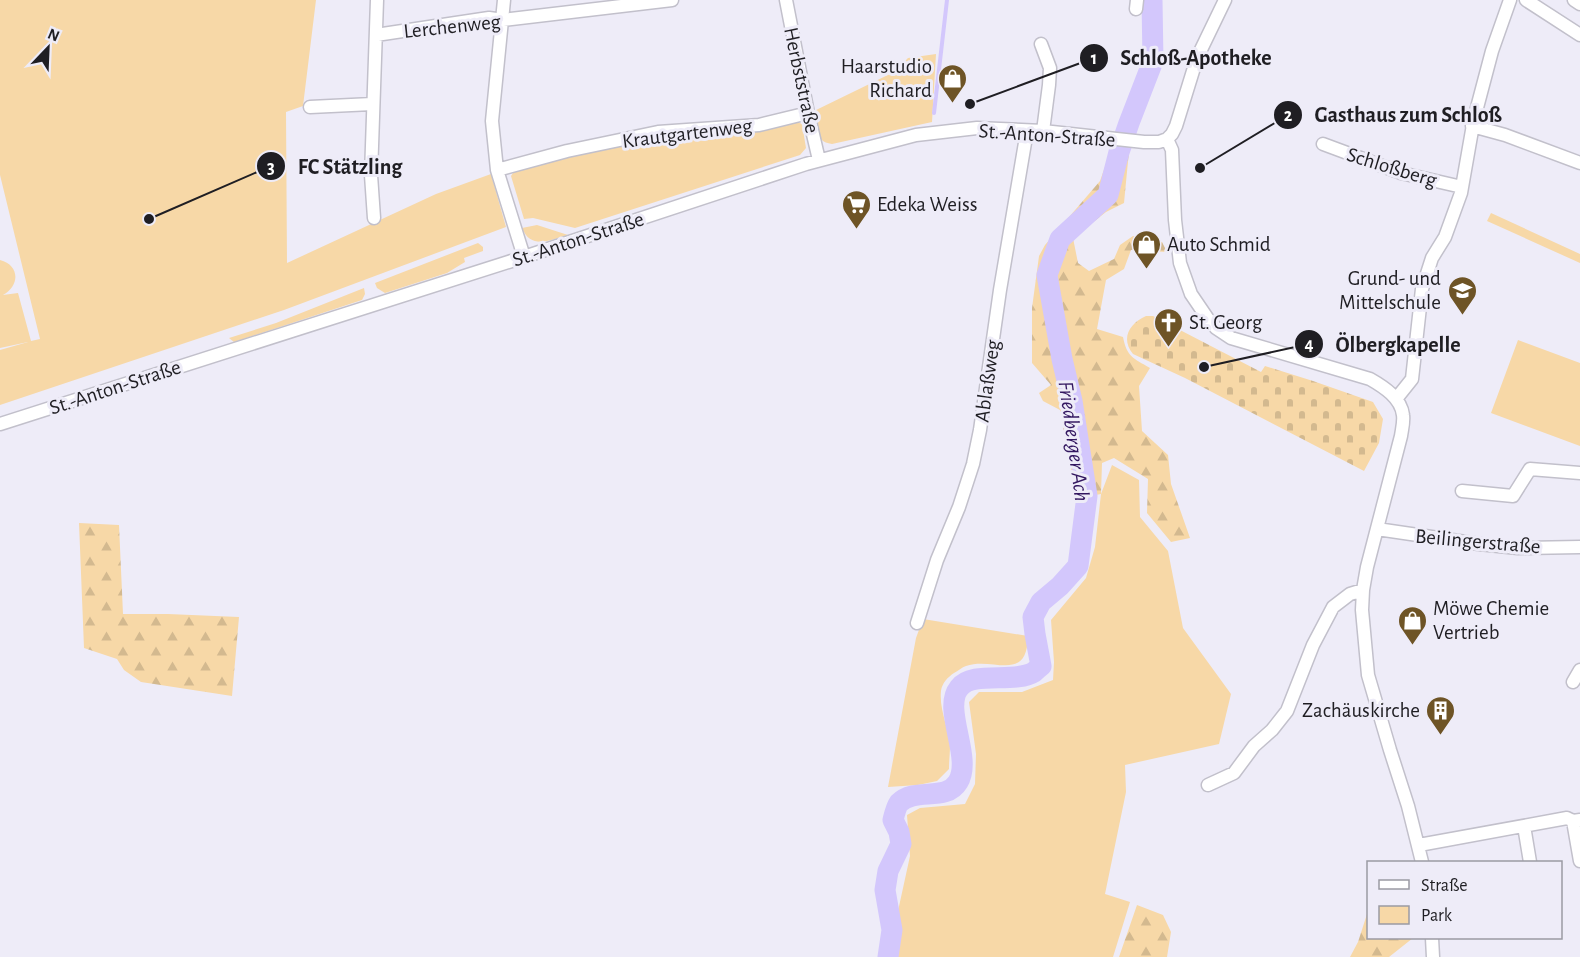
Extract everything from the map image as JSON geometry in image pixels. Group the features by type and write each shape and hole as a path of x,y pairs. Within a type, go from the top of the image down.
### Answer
{"street":[{"path":"374,218 370,175 377,0"},
{"path":"504,0 492,121 497,170 524,257"},
{"name":"Lerchenweg","path":"376,35 489,18 503,20 672,0"},
{"name":"Herbststraße","path":"786,0 819,160"},
{"path":"1225,0 1197,58 1176,126 1167,139 1172,150 1175,220 1180,263 1191,294 1216,328 1231,338 1370,379 1384,387 1396,399 1404,417 1367,567 1362,610 1368,675 1419,844 1422,861"},
{"name":"Schloßberg","path":"1396,399 1412,380 1422,289 1432,258 1445,237 1462,187 1472,126 1491,51 1510,0"},
{"path":"1526,0 1580,34"},
{"path":"1574,0 1580,4"},
{"path":"1041,44 1050,68 1043,132"},
{"path":"310,107 372,104"},
{"name":"Krautgartenweg","path":"497,170 567,151 658,132 759,125 808,113"},
{"path":"1472,126 1505,135 1580,163"},
{"name":"St.-Anton-Straße","path":"0,424 524,257 819,160 916,135 977,128 1144,142 1159,142 1167,139"},
{"name":"Ablaßweg","path":"917,623 937,560 973,464 1027,131"},
{"name":"Schloßberg","path":"1323,144 1401,173 1462,187"},
{"path":"1462,491 1513,496 1530,469 1580,473"},
{"name":"Beilingerstraße","path":"1377,529 1518,548 1580,547"},
{"path":"1208,786 1234,773 1254,747 1272,730 1287,711 1313,645 1333,607 1350,594 1363,590"},
{"path":"1573,682 1580,670"},
{"path":"1419,844 1567,818 1576,820 1580,861"},
{"path":"1524,826 1530,861"},
{"path":"1432,939 1432,957"}],"green space":[{"path":"0,0 316,0 303,106 286,112 287,263 436,194 491,174 506,227 284,310 0,405 0,350 28,342 0,348 0,260 11,266 15,276 13,286 3,295 18,293 31,341 40,339 0,175"},
{"path":"936,54 932,122 832,144 822,140 819,136 814,111 894,72 908,58"},
{"path":"795,121 802,124 806,148 800,155 575,228 533,218 524,219 511,176 515,170 524,167 672,135"},
{"path":"1111,150 1129,151 1124,203 1106,212 1073,238 1078,263 1089,271 1114,259 1120,245 1133,236 1162,242 1167,252 1131,250 1124,269 1106,280 1097,329 1123,337 1132,356 1150,368 1139,386 1142,431 1168,455 1171,484 1190,538 1171,542 1147,513 1148,479 1114,458 1102,463 1101,494 1079,498 1070,465 1060,410 1043,401 1039,393 1051,385 1032,363 1032,308 1039,256 1045,245 1100,181"},
{"path":"1491,213 1580,254 1580,263 1487,221"},
{"path":"537,225 568,235 542,242 530,239 522,228"},
{"path":"478,243 483,247 483,251 464,258 465,262 447,273 385,293 377,288 375,283"},
{"path":"364,288 365,294 362,300 234,342 229,338 276,323"},
{"path":"1146,316 1153,316 1261,372 1265,366 1373,402 1383,419 1379,443 1364,471 1185,378 1133,354 1127,337 1131,327"},
{"path":"1518,340 1580,363 1580,446 1491,413"},
{"path":"1112,465 1139,480 1140,517 1168,551 1183,628 1231,694 1219,744 1125,765 1126,792 1105,894 1130,902 1113,957 897,957 898,911 910,856 907,815 920,808 965,804 975,784 976,754 969,702 979,692 1022,692 1053,680 1051,620 1086,578 1095,547 1101,494"},
{"path":"79,523 119,525 123,614 239,617 232,696 141,682 124,670 117,659 84,648"},
{"path":"923,619 1028,636 1026,651 1022,660 1015,664 966,666 948,678 942,688 941,698 950,746 949,769 937,781 888,787 916,638"},
{"path":"1137,905 1163,915 1171,932 1167,957 1119,957"},
{"path":"1367,914 1367,939 1412,939 1389,957 1350,957 1358,942"}],"waterway":[{"path":"934,113 947,0"},
{"name":"Friedberger Ach","path":"888,957 892,930 885,890 888,871 901,844 899,832 893,820 898,805 906,798 946,791 958,782 962,772 962,760 954,708 959,688 965,683 983,678 1026,675 1041,666 1033,617 1041,602 1078,566 1087,496 1072,401 1047,275 1060,239 1108,195 1119,152 1153,61 1152,0"}],"place":[{"name":"Haarstudio Richard","path":"953,104"},
{"name":"Schloß-Apotheke","path":"970,104"},
{"name":"Gasthaus zum Schloß","path":"1200,168"},
{"name":"FC Stätzling","path":"149,219"},
{"name":"Edeka Weiss","path":"856,230"},
{"name":"Auto Schmid","path":"1146,270"},
{"name":"Grund- und Mittelschule","path":"1462,316"},
{"name":"St. Georg","path":"1168,348"},
{"name":"Ölbergkapelle","path":"1204,367"},
{"name":"Möwe Chemie Vertrieb","path":"1412,646"},
{"name":"Zachäuskirche","path":"1441,736"}]}
